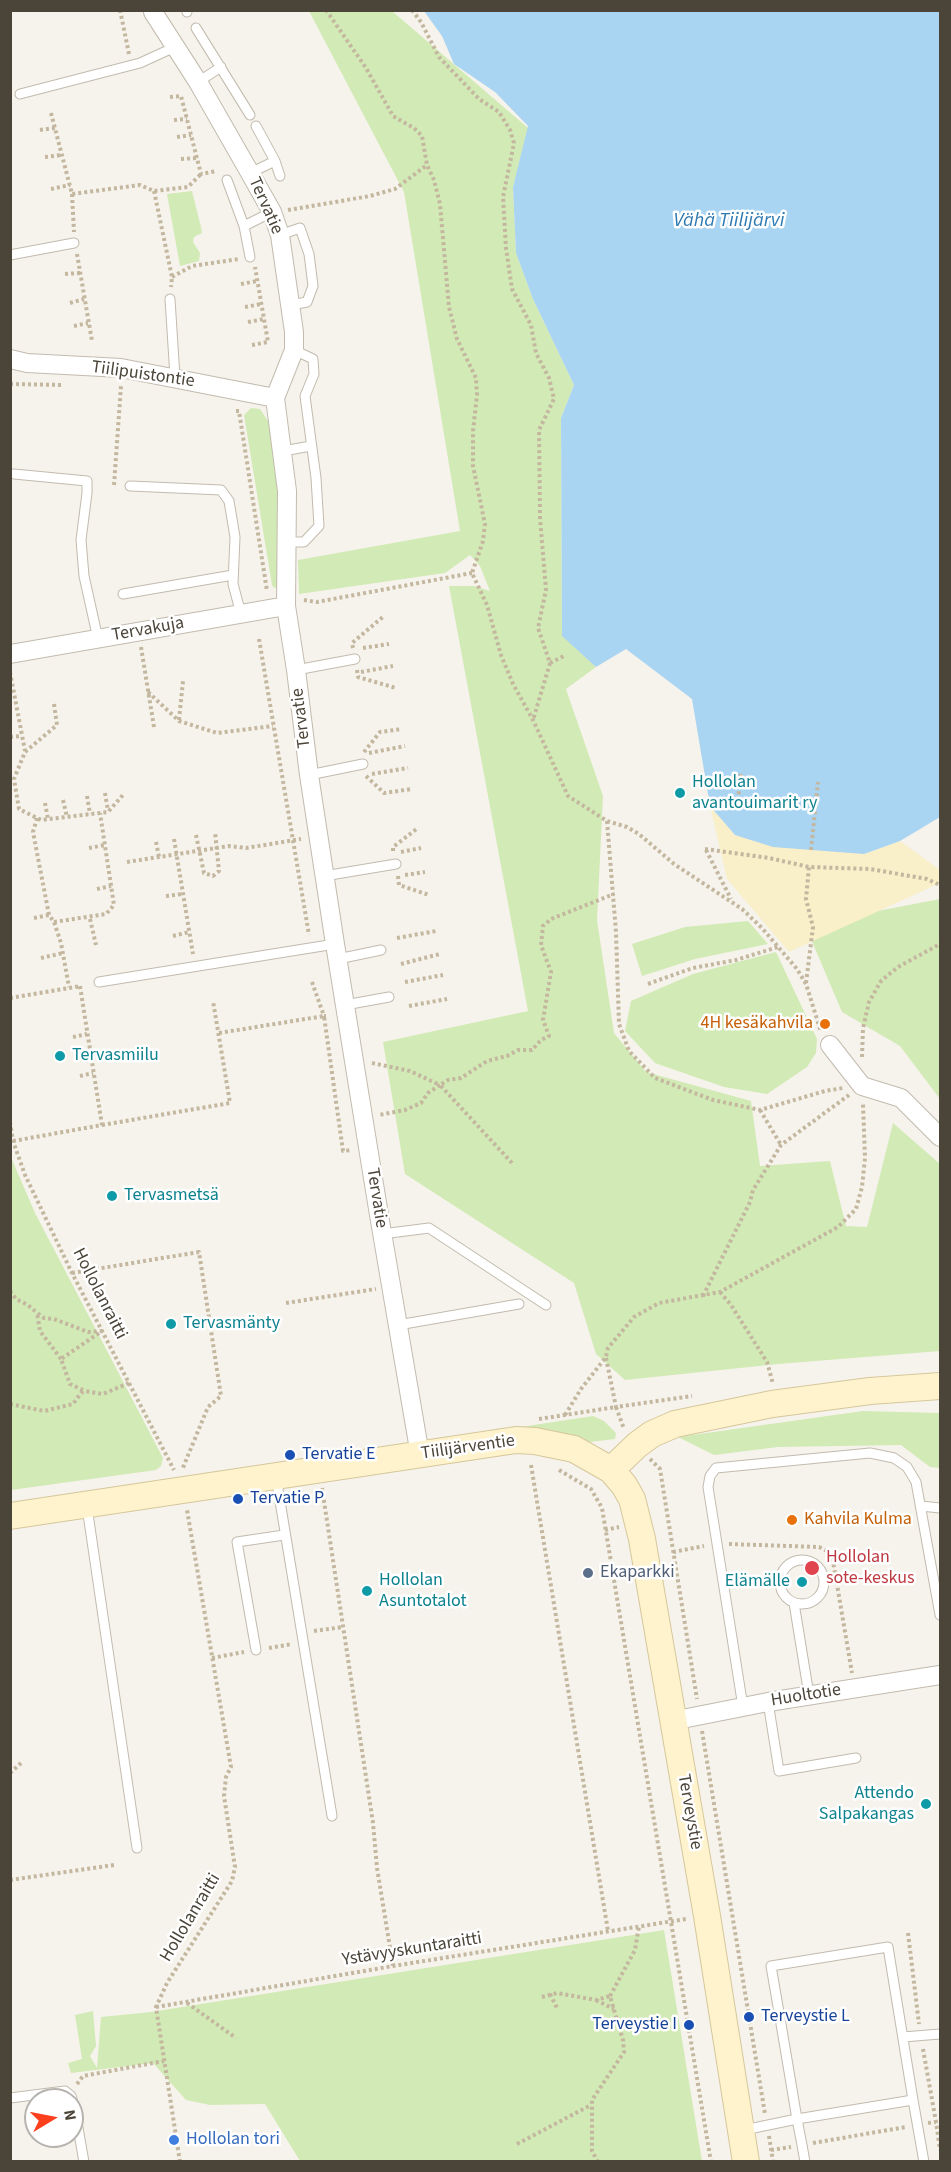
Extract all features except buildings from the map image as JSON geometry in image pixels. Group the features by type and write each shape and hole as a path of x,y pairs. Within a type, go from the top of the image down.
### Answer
{"main road":[{"path":"611,1470 652,1434 675,1424 772,1404 870,1391 940,1386"},
{"name":"Tiilijärventie","path":"10,1516 86,1504 183,1477 276,1477 516,1440 535,1441 574,1449 611,1470"},
{"name":"Terveystie","path":"611,1470 632,1499 638,1524 707,1916 746,2162"}],"street":[{"name":"Tervatie","path":"154,11 198,82 272,212 280,235 294,332 294,350 275,398 287,491 286,602 309,775 337,951 338,1010 354,1059 420,1455"},
{"name":"Tiilipuistontie","path":"10,359 27,363 122,368 275,398"},
{"name":"Tervakuja","path":"10,654 241,614 286,602"},
{"path":"830,1045 862,1086 901,1098 940,1137"},
{"name":"Huoltotie","path":"672,1721 768,1702 940,1675"}],"lane":[{"path":"196,27 250,115"},
{"path":"20,94 132,65 175,47"},
{"path":"198,82 221,67"},
{"path":"256,126 275,161 280,176"},
{"path":"250,173 275,161"},
{"path":"227,180 244,226 250,257"},
{"path":"244,226 272,212"},
{"path":"280,235 300,228 309,254 313,286 308,302 291,305"},
{"path":"10,255 74,243"},
{"path":"170,299 175,377"},
{"path":"287,542 304,542 319,526 316,478 304,396 314,374 313,359 294,350"},
{"path":"283,452 311,446"},
{"path":"14,474 87,481 81,540 84,576 98,639"},
{"path":"130,486 221,490 229,501 235,537 233,584 241,614"},
{"path":"123,594 233,575"},
{"path":"296,670 354,654"},
{"path":"309,775 363,765"},
{"path":"324,876 396,864"},
{"path":"99,982 311,948 337,951 381,950"},
{"path":"338,1010 389,997"},
{"path":"382,1234 429,1228 546,1305"},
{"path":"398,1325 519,1304"},
{"path":"743,1707 708,1487 710,1476 716,1468 870,1453 894,1458 907,1467 916,1482 940,1615"},
{"path":"276,1477 332,1816"},
{"path":"86,1504 137,1848"},
{"path":"921,1506 940,1508"},
{"path":"256,1650 237,1542 284,1535"},
{"path":"794,1603 808,1604 815,1601 823,1589 823,1575 814,1564 808,1561 793,1562 782,1572 780,1579 783,1593 794,1603 809,1695"},
{"path":"768,1702 779,1771 856,1758"},
{"path":"805,2162 771,1966 888,1947 924,2162"},
{"path":"903,2037 940,2034"},
{"path":"10,2098 65,2091 71,2096 84,2162"},
{"path":"741,2131 797,2119 914,2100"}],"path":[{"path":"120,10 132,65"},
{"path":"326,10 366,68 393,116 414,128 422,136 427,165 434,180 440,204 449,307 457,339 476,378 473,466 484,524 483,541 472,573 487,605 501,656 513,684 533,720 568,796 607,821 627,827 639,834 674,864 732,901 762,928 797,969 806,984 823,1040 830,1045"},
{"path":"412,10 421,22 439,57 479,99 500,111 514,143 503,197 506,248 512,289 531,325 536,353 549,378 554,399 539,430 540,518 546,590 538,628 550,663 533,720"},
{"path":"170,98 181,96 201,174"},
{"path":"51,113 72,194 74,243 92,341"},
{"path":"174,120 187,119"},
{"path":"40,130 55,128"},
{"path":"177,137 191,135"},
{"path":"45,157 62,155"},
{"path":"181,159 196,158"},
{"path":"272,212 370,196 395,189 427,165"},
{"path":"72,194 140,185 154,191 188,187 201,174 224,170 227,180"},
{"path":"51,189 70,185"},
{"path":"154,191 172,277 170,299"},
{"path":"172,277 192,266 250,257 254,262 268,342 252,345"},
{"path":"65,274 80,273"},
{"path":"241,284 257,281"},
{"path":"70,303 84,299"},
{"path":"245,307 261,304"},
{"path":"248,322 264,319"},
{"path":"74,326 88,323"},
{"path":"10,384 66,385"},
{"path":"110,386 128,386"},
{"path":"114,485 121,386"},
{"path":"228,408 239,411 267,593 286,602 317,602 472,573"},
{"path":"87,485 130,486"},
{"path":"138,632 154,727"},
{"path":"260,639 311,948"},
{"path":"354,654 389,644"},
{"path":"550,663 564,656"},
{"path":"357,672 393,666"},
{"path":"10,672 25,752"},
{"path":"179,721 183,681"},
{"path":"148,692 179,721 217,733 273,726"},
{"path":"54,704 57,725 25,752 12,780 19,809 37,818 48,819 108,812 123,795"},
{"path":"402,729 380,732 362,754 405,746"},
{"path":"10,737 22,735"},
{"path":"408,768 365,775 384,793 412,789"},
{"path":"703,804 737,808 741,774"},
{"path":"811,850 818,782"},
{"path":"105,793 108,812"},
{"path":"87,796 90,814"},
{"path":"63,800 67,817"},
{"path":"45,803 48,819"},
{"path":"54,922 106,914 114,905 100,813"},
{"path":"37,818 33,832 49,915 54,922 63,953 69,987"},
{"path":"607,821 614,894 619,1024 629,1051 656,1078 713,1100 760,1110 825,1091 862,1086"},
{"path":"196,836 204,873 213,876 219,871 215,832"},
{"path":"127,862 229,846 246,848 308,838"},
{"path":"174,839 195,966"},
{"path":"156,843 159,857"},
{"path":"89,848 105,845"},
{"path":"394,853 421,848"},
{"path":"732,901 705,849 769,858 809,867 870,869 927,879 940,885"},
{"path":"806,984 813,927 806,899 809,867"},
{"path":"398,876 425,872"},
{"path":"97,889 111,886"},
{"path":"166,897 183,894"},
{"path":"363,1117 405,1110 421,1103 428,1093 448,1080 461,1078 487,1060 507,1056 518,1050 532,1050 541,1040 549,1036 543,1020 551,972 541,945 543,926 551,919 614,894"},
{"path":"34,918 49,915"},
{"path":"90,919 96,945"},
{"path":"397,938 436,931"},
{"path":"173,936 189,932"},
{"path":"773,2162 660,1470 624,1432 616,1407 606,1357 608,1348 634,1317 658,1303 720,1292 838,1227 856,1209 862,1187 865,1158 862,1028 869,1002 881,981 898,967 940,944"},
{"path":"648,984 693,969 736,960 778,947"},
{"path":"41,958 63,953"},
{"path":"401,964 440,954"},
{"path":"405,982 443,975"},
{"path":"10,998 99,982"},
{"path":"312,982 324,1016 343,1151 359,1149"},
{"path":"80,986 102,1125"},
{"path":"409,1006 447,999"},
{"path":"13,1141 230,1103 213,1001"},
{"path":"219,1033 324,1016 338,1010"},
{"path":"73,1036 87,1034"},
{"path":"354,1059 410,1071 440,1085 512,1163"},
{"path":"80,1076 93,1073"},
{"path":"703,1296 750,1202 753,1190 781,1145 862,1086"},
{"path":"760,1110 781,1145"},
{"name":"Hollolanraitti","path":"10,1122 13,1141 25,1175 72,1273 129,1383 183,1477 231,1767 225,1777 224,1796 235,1868 232,1881 167,1983 156,2007"},
{"path":"72,1273 199,1252 221,1396 208,1407 183,1477"},
{"path":"286,1303 382,1288"},
{"path":"10,1291 16,1299 44,1318 54,1319 88,1332 102,1331"},
{"path":"720,1292 731,1305 766,1362 773,1384"},
{"path":"37,1313 40,1331 61,1359 70,1384 85,1391 103,1394 129,1383"},
{"path":"61,1359 102,1331"},
{"path":"565,1415 581,1389 606,1357"},
{"path":"10,1404 44,1411 73,1404 85,1391"},
{"path":"534,1420 616,1407"},
{"path":"521,1464 541,1466"},
{"path":"531,1465 608,1931"},
{"path":"551,1468 561,1470 591,1489 602,1508 711,2162"},
{"path":"311,1489 332,1486"},
{"path":"322,1488 393,1966"},
{"path":"674,1552 716,1544 819,1547 827,1551 833,1561 852,1676"},
{"path":"301,1634 343,1627"},
{"path":"10,1773 21,1763"},
{"path":"10,1880 114,1865"},
{"name":"Ystävyyskuntaraitti","path":"156,2007 672,1921"},
{"path":"596,2000 610,1996 635,1950 639,1926"},
{"path":"542,1997 557,1993 596,2000 615,2009"},
{"path":"550,1994 558,2010"},
{"path":"598,2162 592,2151 592,2100 624,2052 623,2040 610,1996"},
{"path":"186,2002 236,2038"},
{"path":"156,2007 180,2162"},
{"path":"77,2084 83,2076 164,2061"},
{"path":"517,2144 591,2105"},
{"path":"771,2150 936,2122 940,2150"}],"green space":[{"path":"309,11 392,11 528,128 513,187 516,253 533,299 574,385 561,418 562,635 596,667 566,689 603,796 597,920 614,1033 646,1072 751,1101 760,1166 830,1161 846,1226 867,1227 893,1123 940,1164 940,1351 778,1364 625,1380 596,1354 574,1283 405,1174 383,1042 528,1011 449,586 474,586 490,591 480,566 470,555 445,573 299,594 298,560 460,531 404,192"},
{"path":"192,191 202,233 194,237 193,242 200,253 199,261 180,266 167,194"},
{"path":"251,408 260,409 274,430 279,447 278,587 274,588 244,415"},
{"path":"940,899 940,1099 900,1046 842,1012 805,925"},
{"path":"748,921 768,944 695,959 642,976 632,944 685,927"},
{"path":"776,952 817,1039 816,1053 807,1067 767,1094 724,1087 655,1063 625,1031 631,1001 693,974"},
{"path":"10,1155 35,1213 163,1458 161,1466 156,1470 11,1490"},
{"path":"863,1411 940,1413 940,1468 930,1467 901,1445 778,1447 714,1455 678,1437"},
{"path":"593,1416 604,1421 616,1433 615,1439 590,1442 448,1438"},
{"path":"664,1930 702,2161 300,2161 265,2104 210,2105 186,2100 153,2063 71,2073 68,2063 82,2059 75,2015 93,2011 96,2046 90,2056 97,2068 101,2017 151,2012"}],"sand":[{"path":"710,806 735,835 864,854 900,841 940,870 940,883 789,952 727,879"}],"water":[{"name":"Vähä Tiilijärvi","path":"424,11 940,11 940,817 900,841 864,854 773,847 735,835 710,806 692,699 626,649 596,667 562,636 561,418 574,385 533,299 516,253 513,187 528,126 495,92 454,64 442,36"}],"place":[{"name":"Hollolan avantouimarit ry","path":"680,793"},
{"name":"4H kesäkahvila","path":"825,1024"},
{"name":"Tervasmiilu","path":"60,1056"},
{"name":"Tervasmetsä","path":"112,1196"},
{"name":"Tervasmänty","path":"171,1324"},
{"name":"Tervatie E","path":"290,1455"},
{"name":"Tervatie P","path":"238,1499"},
{"name":"Kahvila Kulma","path":"792,1520"},
{"name":"Hollolan sote-keskus","path":"812,1568"},
{"name":"Ekaparkki","path":"588,1573"},
{"name":"Elämälle","path":"802,1582"},
{"name":"Hollolan Asuntotalot","path":"367,1591"},
{"name":"Attendo Salpakangas","path":"926,1804"},
{"name":"Terveystie L","path":"749,2017"},
{"name":"Terveystie I","path":"689,2025"},
{"name":"Hollolan tori","path":"174,2140"}]}
